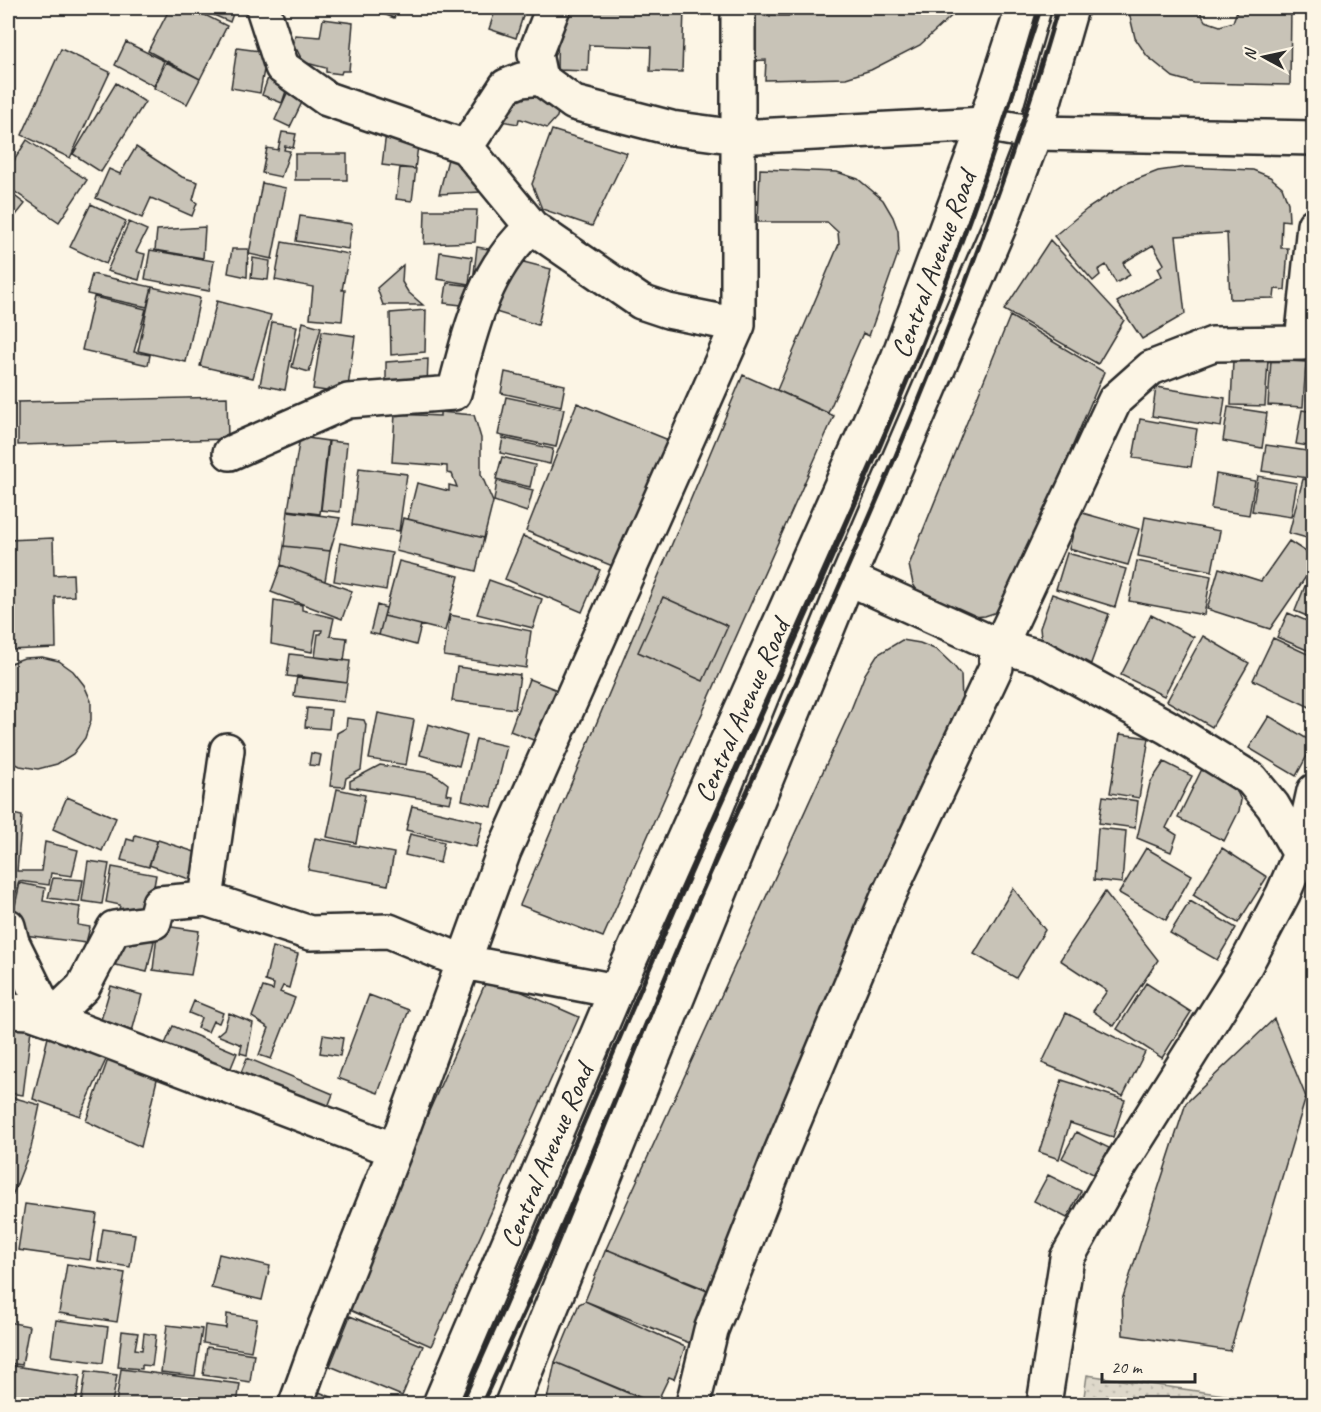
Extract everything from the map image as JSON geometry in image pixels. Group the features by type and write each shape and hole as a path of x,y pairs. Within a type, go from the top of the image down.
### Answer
{"street":[{"path":"263,8 282,67 327,99 380,115 465,147 532,227 641,302 668,311 738,325"},
{"path":"554,8 535,54 540,78 574,103 671,128 738,136 985,124 1035,133 1314,138"},
{"path":"296,1404 395,1150 504,851 738,325 738,8"},
{"name":"Central Avenue Road","path":"440,1404 616,991 898,358 985,124 1023,8"},
{"name":"Central Avenue Road","path":"512,1404 848,578 999,227 1035,133 1071,8"},
{"path":"465,147 506,86 521,80 540,78"},
{"path":"693,1404 711,1330 779,1157 889,894 996,667 998,645 1115,400 1151,368 1213,344 1308,343 1314,225"},
{"path":"231,453 348,401 454,393 478,303 514,242 532,227"},
{"path":"848,578 998,645 1040,657 1167,727 1251,779 1273,806 1307,856"},
{"path":"206,899 227,750"},
{"path":"1044,1404 1067,1258 1111,1180 1243,970 1283,894 1307,856 1314,791"},
{"path":"50,1019 83,987 114,928 154,922 159,903 206,899 310,933 389,931 464,962 616,991"},
{"path":"8,926 12,942 50,1019"},
{"path":"8,1011 30,1012 50,1019 395,1150"}],"shaded area":[{"path":"1087,1375 1265,1401 1265,1404 1083,1404"}],"building":[{"path":"170,8 191,8 227,26 200,79 148,51"},
{"path":"197,8 235,8 230,22"},
{"path":"367,8 398,8 394,18"},
{"path":"496,8 525,10 516,38 489,29"},
{"path":"558,8 684,8 682,72 650,71 651,47 589,45 588,71 557,70"},
{"path":"789,8 819,10 960,8 920,45 871,70 846,78 765,80 766,60 749,61 746,12 764,13 764,16 789,16 792,13"},
{"path":"1128,8 1198,8 1205,21 1220,26 1233,22 1238,8 1291,8 1290,85 1194,83 1173,77 1147,56 1135,38"},
{"path":"323,19 353,23 349,71 342,71 341,74 326,72 326,68 303,62 297,50 293,50 295,35 320,37"},
{"path":"126,42 164,61 154,86 115,65"},
{"path":"237,48 267,52 260,93 231,88"},
{"path":"61,49 110,72 70,158 22,135"},
{"path":"166,62 200,79 187,104 154,88"},
{"path":"269,75 289,82 282,103 262,95"},
{"path":"116,83 145,102 101,172 73,154"},
{"path":"289,89 305,96 290,127 275,120"},
{"path":"509,89 558,100 560,103 557,117 547,128 521,119 518,124 495,120"},
{"path":"552,130 627,153 592,226 542,209 532,184"},
{"path":"282,132 296,134 293,148 285,146 284,150 290,151 281,177 262,173 267,148 278,150"},
{"path":"386,133 419,138 415,169 382,165"},
{"path":"27,140 87,180 59,222 8,187 8,170"},
{"path":"136,147 182,177 198,182 193,200 197,203 192,216 151,198 142,218 96,198 109,169 120,174"},
{"path":"295,154 347,154 347,180 295,180"},
{"path":"449,155 475,169 481,192 439,194"},
{"path":"1186,167 1253,170 1270,177 1282,187 1288,203 1289,221 1282,220 1281,248 1288,248 1285,290 1275,289 1274,298 1230,299 1227,233 1176,236 1185,314 1142,339 1117,302 1162,276 1158,268 1164,264 1153,245 1123,263 1130,275 1116,283 1106,265 1098,270 1100,275 1093,281 1054,236 1087,209 1125,184 1158,171"},
{"path":"400,168 416,169 412,201 396,199"},
{"path":"760,169 837,172 858,179 883,200 898,231 899,251 869,336 863,333 828,413 777,390 839,244 838,232 827,222 758,222"},
{"path":"262,183 286,188 272,259 249,254"},
{"path":"8,191 25,204 13,219 8,214"},
{"path":"91,204 126,221 106,264 70,247"},
{"path":"425,210 477,210 475,242 424,244"},
{"path":"300,216 352,224 348,249 296,241"},
{"path":"129,222 147,230 136,252 145,254 139,280 107,271"},
{"path":"205,227 203,258 155,250 157,230"},
{"path":"1050,240 1124,320 1098,364 1004,310"},
{"path":"282,242 349,254 342,290 345,290 342,321 310,318 313,287 275,280"},
{"path":"477,247 489,249 486,275 474,273"},
{"path":"232,249 248,249 247,277 228,273"},
{"path":"150,250 214,261 209,291 145,279"},
{"path":"440,252 472,257 469,284 437,279"},
{"path":"253,258 270,261 268,280 251,278"},
{"path":"512,259 551,269 538,325 489,310"},
{"path":"403,265 402,282 408,292 423,305 383,305 377,288"},
{"path":"92,274 152,287 147,307 87,294"},
{"path":"447,283 473,286 470,306 444,303"},
{"path":"152,287 200,298 186,362 138,351"},
{"path":"94,297 146,309 134,352 150,355 148,365 82,350"},
{"path":"217,301 271,315 253,378 200,366"},
{"path":"426,310 425,352 391,355 390,313"},
{"path":"1010,316 1104,372 1011,591 1000,611 973,617 919,594 913,584 909,565"},
{"path":"272,322 297,326 285,390 260,385"},
{"path":"303,322 321,327 309,372 292,367"},
{"path":"322,331 355,336 347,394 313,389"},
{"path":"1311,355 1314,355 1314,401 1308,400"},
{"path":"428,359 427,387 386,388 386,362"},
{"path":"1233,360 1268,361 1265,406 1231,405"},
{"path":"1271,360 1306,362 1303,407 1268,405"},
{"path":"505,372 565,385 561,406 501,393"},
{"path":"743,375 834,416 603,937 520,905"},
{"path":"1156,387 1225,398 1221,427 1152,416"},
{"path":"227,397 228,439 18,445 18,402"},
{"path":"506,397 564,409 556,447 498,435"},
{"path":"577,403 671,441 620,569 526,531"},
{"path":"1228,407 1267,413 1262,448 1223,441"},
{"path":"1302,410 1314,412 1314,447 1296,444"},
{"path":"440,412 474,415 481,438 481,474 493,502 484,538 408,519 417,483 449,491 449,485 457,487 452,474 447,473 447,466 392,462 395,414 440,416"},
{"path":"1140,419 1197,429 1191,467 1133,458"},
{"path":"300,437 328,441 320,514 288,510"},
{"path":"503,438 553,449 550,464 500,453"},
{"path":"329,441 347,443 340,512 321,510"},
{"path":"1266,445 1314,452 1314,479 1262,471"},
{"path":"502,457 535,465 530,487 496,479"},
{"path":"359,468 407,474 399,531 352,525"},
{"path":"1216,474 1255,481 1249,515 1211,509"},
{"path":"1258,476 1297,483 1291,517 1252,511"},
{"path":"1303,479 1314,481 1314,540 1289,533"},
{"path":"497,481 533,490 527,512 494,501"},
{"path":"288,511 340,518 330,551 284,546"},
{"path":"1079,512 1139,529 1128,565 1069,549"},
{"path":"1145,517 1220,531 1212,571 1138,556"},
{"path":"403,518 484,538 476,571 396,551"},
{"path":"523,536 600,570 582,612 505,579"},
{"path":"53,538 54,575 73,574 74,596 55,597 56,648 8,650 8,540"},
{"path":"1289,541 1314,557 1314,565 1270,629 1207,609 1219,568 1261,581"},
{"path":"340,543 392,553 386,590 334,581"},
{"path":"284,546 330,551 325,581 281,565"},
{"path":"1067,553 1126,569 1115,607 1056,589"},
{"path":"399,561 459,576 445,631 384,616"},
{"path":"1137,561 1211,576 1204,615 1129,601"},
{"path":"281,565 352,591 342,619 271,592"},
{"path":"489,580 542,599 533,628 477,614"},
{"path":"1305,586 1314,589 1314,619 1295,611"},
{"path":"1052,594 1109,614 1090,666 1047,647 1041,637 1040,628"},
{"path":"663,597 728,626 703,681 638,652"},
{"path":"274,600 302,605 302,610 334,618 330,636 347,638 344,661 315,657 318,634 321,634 322,630 316,630 312,652 271,644"},
{"path":"377,605 386,608 379,635 370,633"},
{"path":"1288,613 1314,624 1314,653 1277,637"},
{"path":"450,615 531,631 526,668 444,656"},
{"path":"1151,615 1194,637 1164,696 1121,675"},
{"path":"384,616 421,625 416,645 379,635"},
{"path":"1203,636 1249,663 1212,727 1167,701"},
{"path":"1273,638 1314,657 1314,709 1253,680"},
{"path":"902,640 920,643 937,650 953,665 961,675 962,703 710,1291 606,1249 850,712 865,674 877,655"},
{"path":"290,654 350,661 347,683 287,676"},
{"path":"42,657 59,661 73,671 84,685 91,701 91,720 85,738 73,754 57,764 38,769 20,766 8,760 8,664 24,658"},
{"path":"457,667 520,675 515,709 452,701"},
{"path":"297,676 347,683 344,702 294,696"},
{"path":"529,679 560,691 541,743 510,731"},
{"path":"307,708 331,710 329,729 305,727"},
{"path":"378,713 414,720 406,765 369,759"},
{"path":"1269,716 1314,743 1296,776 1249,748"},
{"path":"347,718 364,720 366,725 361,770 346,778 344,787 330,786 337,733 346,728"},
{"path":"428,724 467,736 459,766 420,755"},
{"path":"1120,734 1149,738 1139,798 1110,793"},
{"path":"476,739 507,746 492,807 462,800"},
{"path":"311,753 321,755 319,766 309,765"},
{"path":"1164,762 1192,776 1166,828 1177,835 1171,852 1137,838 1150,783"},
{"path":"380,765 430,773 440,778 448,784 446,794 452,795 450,803 350,787 350,781"},
{"path":"1203,767 1232,781 1241,800 1239,811 1224,841 1178,818"},
{"path":"337,789 365,795 356,843 327,837"},
{"path":"1103,796 1138,801 1135,828 1099,823"},
{"path":"67,797 116,818 102,851 53,829"},
{"path":"412,806 483,822 476,847 406,830"},
{"path":"8,813 22,816 17,871 41,871 45,842 78,850 72,876 51,873 49,885 19,881 13,904 8,902"},
{"path":"1098,828 1126,831 1122,883 1094,880"},
{"path":"410,834 444,842 440,863 405,855"},
{"path":"135,835 157,841 149,867 121,860 127,839 134,841"},
{"path":"315,838 394,853 388,885 308,870"},
{"path":"158,840 198,853 189,879 149,865"},
{"path":"1146,848 1192,875 1166,920 1119,893"},
{"path":"1222,848 1267,877 1238,923 1193,895"},
{"path":"88,861 109,864 102,904 82,901"},
{"path":"112,867 156,875 148,920 118,914 120,905 106,902"},
{"path":"53,878 83,880 79,902 48,898"},
{"path":"20,883 45,888 43,901 80,907 78,925 90,927 86,943 9,933"},
{"path":"1013,888 1045,930 1016,978 974,954"},
{"path":"1105,892 1158,960 1114,1026 1093,1011 1107,991 1060,960"},
{"path":"1190,901 1236,928 1217,960 1170,933"},
{"path":"158,925 199,931 191,975 153,970"},
{"path":"117,933 154,941 147,972 111,964"},
{"path":"273,947 298,954 289,988 283,986 280,992 295,998 271,1059 259,1055 269,1028 252,1017 263,987 273,990 274,984 265,981"},
{"path":"488,977 579,1017 431,1346 343,1307"},
{"path":"8,978 14,979 26,999 8,1006"},
{"path":"1146,983 1191,1012 1162,1058 1117,1029"},
{"path":"111,986 142,995 130,1039 98,1030"},
{"path":"369,995 409,1010 378,1093 338,1078"},
{"path":"194,1001 223,1013 219,1023 213,1021 208,1032 197,1028 201,1018 189,1013"},
{"path":"229,1013 253,1023 247,1055 240,1053 242,1045 217,1035 224,1029"},
{"path":"1066,1013 1145,1052 1123,1096 1042,1063"},
{"path":"8,1018 32,1021 23,1095 8,1093"},
{"path":"1274,1019 1306,1097 1230,1351 1123,1335 1122,1300 1186,1103"},
{"path":"173,1026 237,1053 226,1080 161,1053"},
{"path":"49,1033 110,1051 80,1116 33,1099"},
{"path":"323,1035 343,1038 340,1056 320,1053"},
{"path":"111,1051 159,1071 141,1147 86,1121"},
{"path":"247,1058 333,1094 324,1117 237,1082"},
{"path":"1062,1080 1125,1100 1113,1137 1070,1123 1059,1159 1039,1152"},
{"path":"8,1096 40,1105 31,1148 13,1194 8,1192"},
{"path":"1076,1132 1109,1148 1095,1175 1062,1158"},
{"path":"1048,1175 1081,1191 1067,1218 1034,1201"},
{"path":"25,1204 97,1214 90,1260 18,1250"},
{"path":"103,1229 135,1234 130,1267 98,1262"},
{"path":"606,1249 712,1293 692,1344 585,1301"},
{"path":"219,1254 270,1266 262,1300 211,1288"},
{"path":"67,1264 125,1273 117,1322 59,1313"},
{"path":"8,1265 15,1267 11,1293 8,1293"},
{"path":"585,1301 685,1347 674,1379 669,1377 656,1404 555,1362 579,1304"},
{"path":"227,1314 257,1319 251,1351 203,1343 205,1325 226,1328"},
{"path":"350,1316 423,1346 402,1396 330,1366"},
{"path":"56,1320 108,1327 103,1363 51,1356"},
{"path":"8,1322 29,1326 22,1365 8,1363"},
{"path":"167,1325 202,1329 195,1376 161,1372"},
{"path":"122,1331 138,1333 135,1349 142,1350 144,1333 156,1335 152,1366 142,1365 142,1369 118,1367"},
{"path":"207,1347 254,1354 250,1382 203,1375"},
{"path":"555,1362 654,1404 546,1404"},
{"path":"8,1365 80,1376 76,1404 8,1404"},
{"path":"121,1369 240,1384 237,1404 116,1404"},
{"path":"86,1371 117,1375 112,1404 81,1404"},
{"path":"319,1392 348,1404 313,1404"}],"railway":[{"path":"461,1404 680,897 890,422 971,217 1007,113 1039,8"},
{"path":"482,1404 560,1231 696,906 857,546 946,334 1024,118 1058,8"}]}
